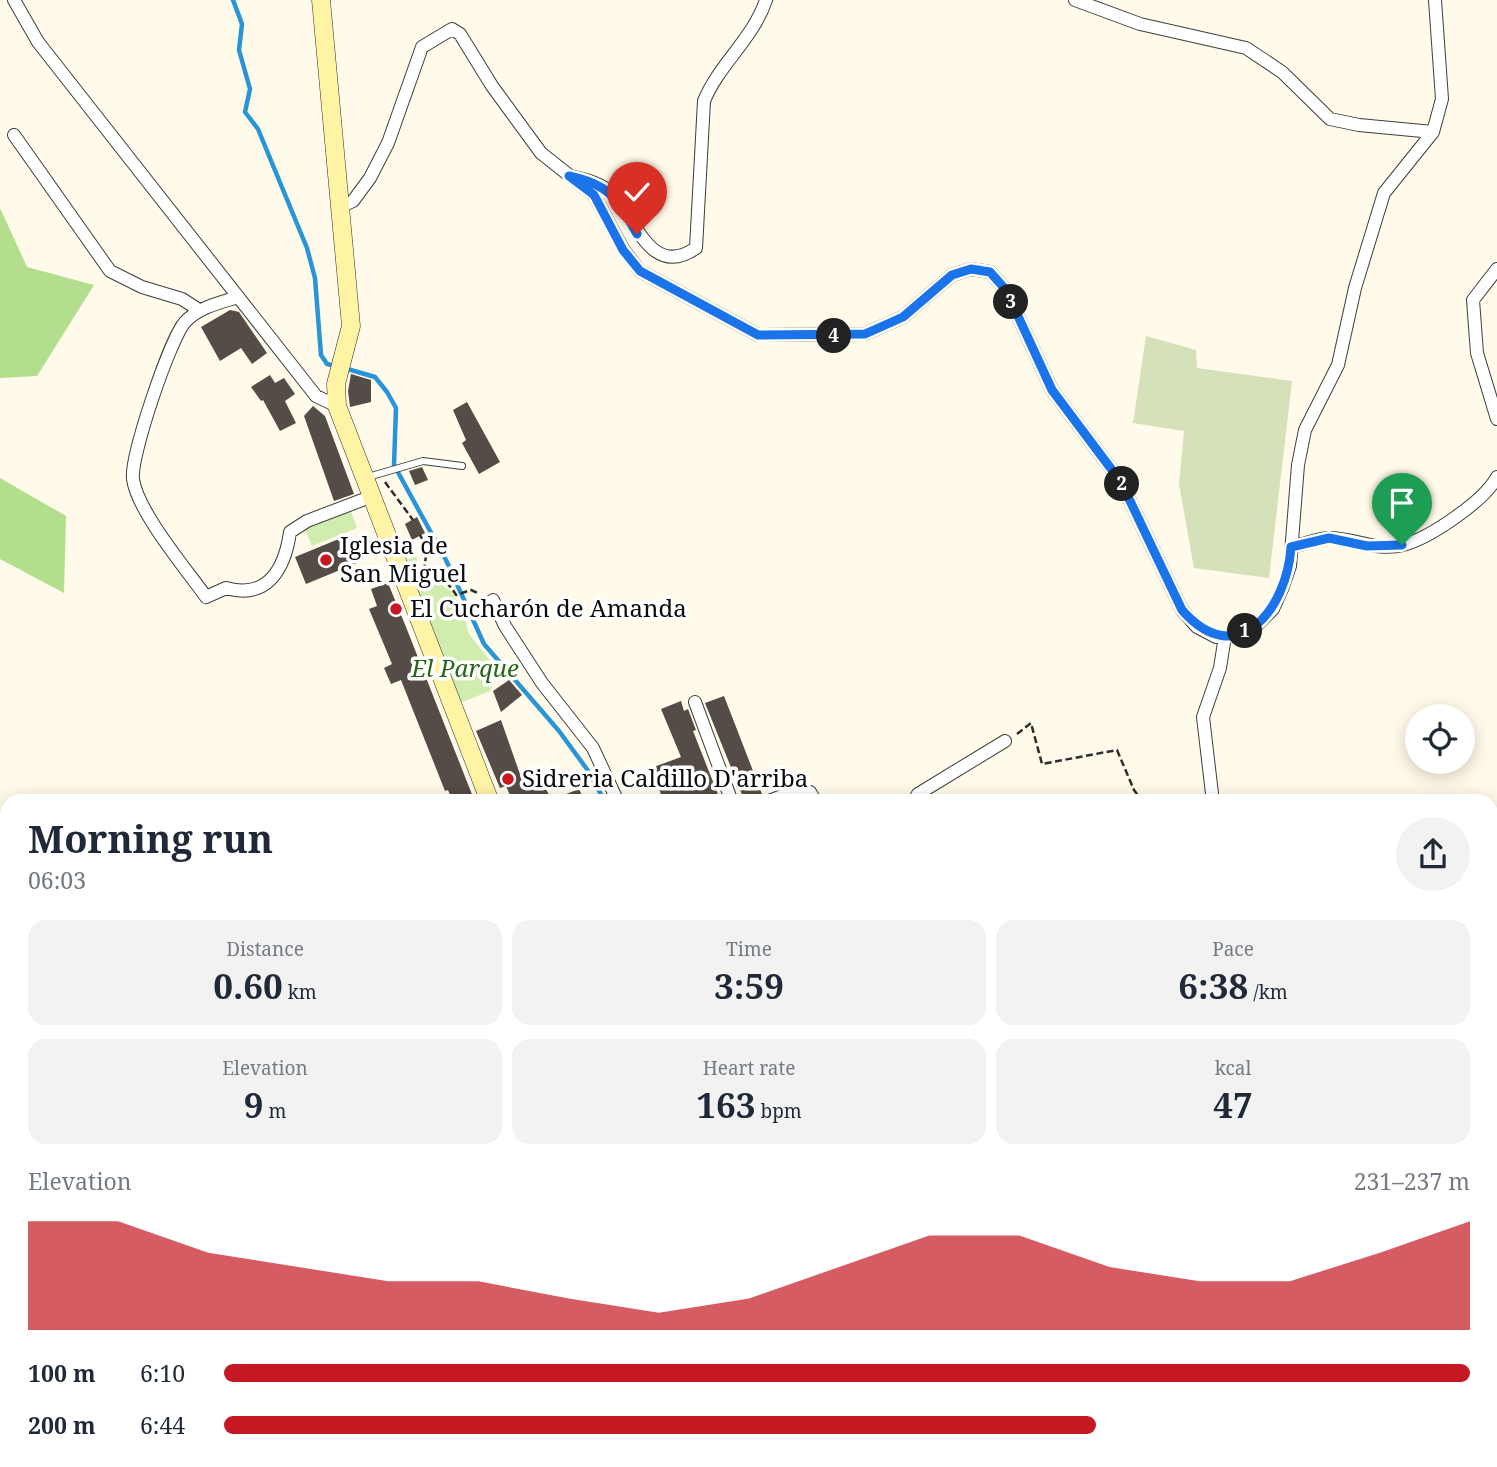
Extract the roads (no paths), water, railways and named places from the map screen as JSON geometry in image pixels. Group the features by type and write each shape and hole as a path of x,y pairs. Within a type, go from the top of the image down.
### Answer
{"street":[{"path":"14,0 38,42 180,219 237,297 316,396 337,407"},
{"path":"321,0 351,326 348,347 336,384 337,407 371,476 370,497 487,794"},
{"path":"569,176 604,187 616,198 637,234 652,249 670,257 686,255 696,248 704,101 712,81 755,26 766,0"},
{"path":"1075,0 1140,24 1245,48 1283,72 1330,119 1433,132"},
{"path":"342,206 353,201 370,178 388,143 422,47 452,29 460,34 492,86 541,152 594,195 623,250 640,271 758,335 865,334 903,317 952,275 971,269 990,272 1006,290 1052,390 1121,482 1182,610 1197,627 1216,637 1225,636 1256,626 1273,609 1290,566 1298,465 1305,430 1338,365 1346,324 1384,193 1433,132 1442,99 1435,0"},
{"path":"14,135 110,271 142,287 182,299 199,310"},
{"path":"1497,269 1473,300 1477,353 1497,419"},
{"path":"237,297 199,310 184,324 169,353 144,429 133,479 149,516 206,597 226,588 242,592 257,589 278,570 287,550 290,532 307,521 370,497"},
{"path":"1291,547 1329,538 1367,546 1402,545 1455,517 1489,491 1497,477"},
{"path":"493,600 505,626 542,683 593,748 614,794"},
{"path":"1212,794 1203,718 1220,668 1225,636"},
{"path":"695,702 729,794"},
{"path":"918,794 1005,741"},
{"path":"787,794 795,791 811,794"}],"lane":[{"path":"371,476 423,461 462,466"}],"waterway":[{"path":"233,0 242,24 239,50 250,89 245,112 258,129 307,248 315,278 321,355 327,364 335,366"},
{"path":"344,368 375,377 387,392 396,408 394,465 446,560 484,644 559,731 589,772 601,794"}],"place":[{"name":"Iglesia de San Miguel","path":"326,560"},
{"name":"El Cucharón de Amanda","path":"396,609"},
{"name":"Sidreria Caldillo D'arriba","path":"508,779"}],"park label":[{"name":"El Parque","path":"465,669"}]}
